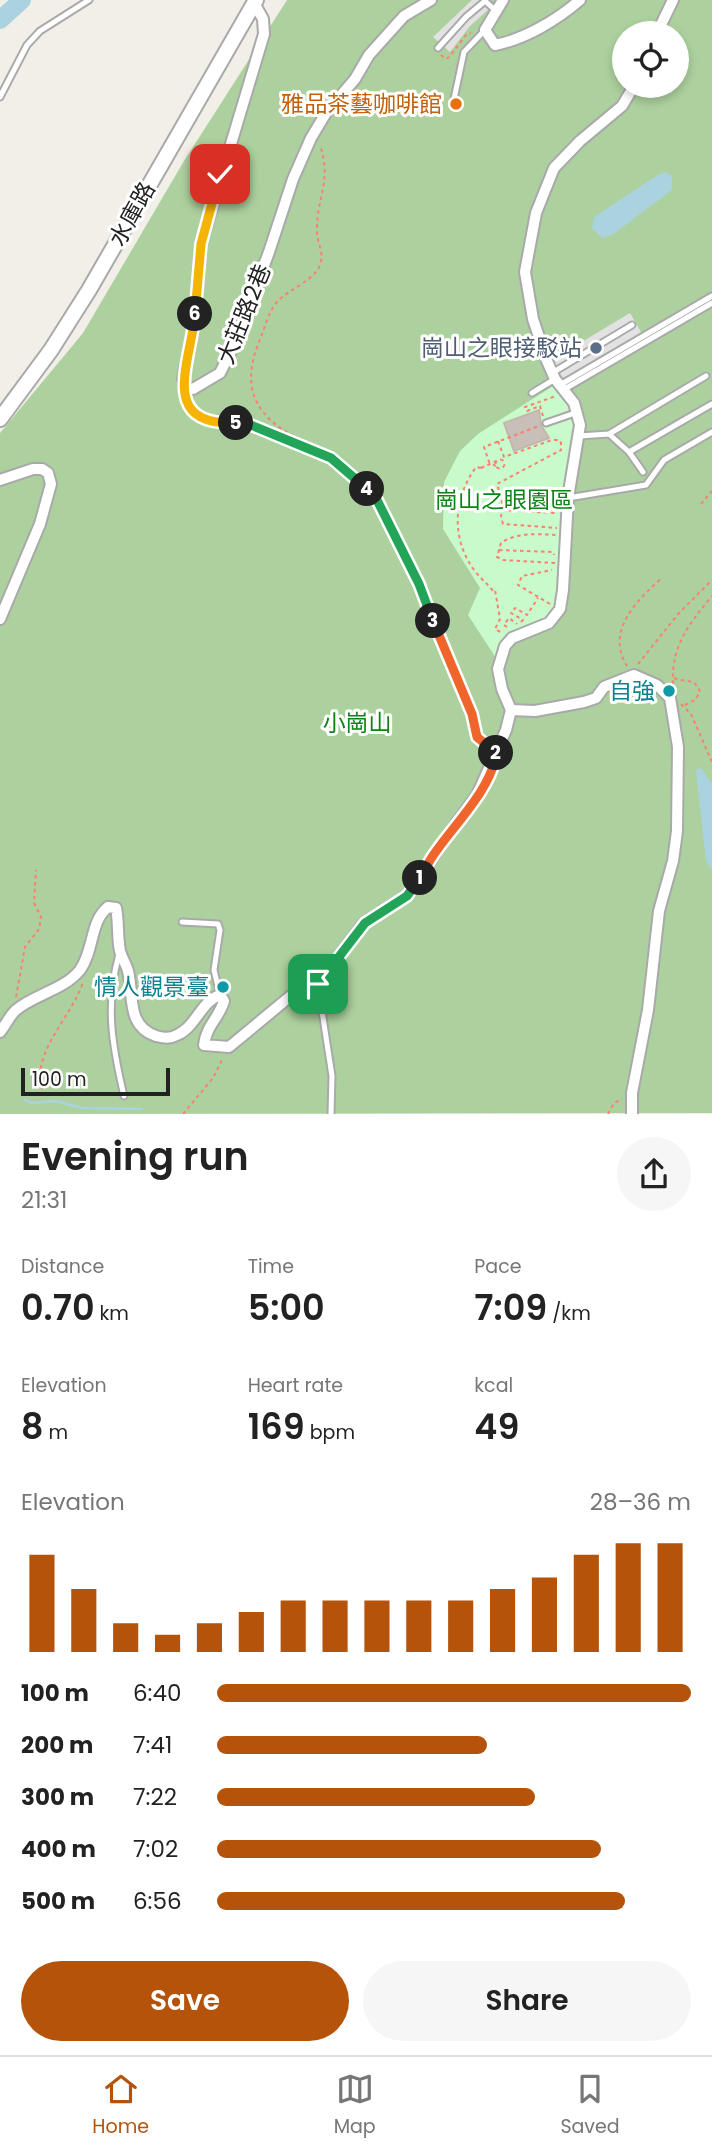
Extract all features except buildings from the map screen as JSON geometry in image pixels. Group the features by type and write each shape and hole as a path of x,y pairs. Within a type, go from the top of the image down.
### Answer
{"street":[{"name":"大莊路2巷","path":"255,2 263,19 264,34 201,244 194,325 183,379 185,387 194,389 220,373 233,348 293,179 311,138 326,113 355,79 369,55 404,16 431,0"},
{"path":"503,0 482,32 495,45 549,22 580,0"},
{"path":"663,21 673,0"},
{"name":"水庫路","path":"0,419 51,350 89,290 205,84 255,2"},
{"path":"0,1032 13,1012 37,996 67,982 78,972 88,957 99,914 108,907 116,908 120,951 128,971 132,1012 140,1025 152,1034 165,1038 185,1031 208,1002 219,995 224,1002 210,1024 204,1045 229,1047 293,994 318,984 365,923 407,896 477,796 497,754 511,710 502,689 498,668 505,646 512,638 549,623 560,609 564,590 568,498 579,436 578,412 559,384 533,319 525,272 536,213 554,168 580,141 622,106 627,98"},
{"path":"0,480 33,468 48,473 51,484 40,524 0,619"},
{"path":"511,710 536,711 584,702 596,698 604,687 634,675 656,685 670,698 678,747 677,831 673,861 659,911 648,1010 632,1093 632,1114"}],"lane":[{"path":"0,97 27,45 40,31 89,0"},
{"path":"438,48 466,17 485,1 496,11"},
{"path":"454,99 464,52 482,32"},
{"path":"559,384 712,296"},
{"path":"532,393 559,384 712,303"},
{"path":"559,384 632,325"},
{"path":"579,436 609,434 706,376"},
{"path":"629,452 712,404"},
{"path":"547,423 578,412"},
{"path":"568,498 646,485 664,460 712,432"},
{"path":"609,434 629,452 643,472"},
{"path":"182,922 218,924 220,930 214,970 219,995"},
{"path":"120,951 114,972 110,1023 112,1046 124,1096"},
{"path":"318,984 332,1076 331,1114"}],"path":[{"path":"438,48 446,59 466,35 482,32"},
{"path":"306,442 280,431 262,410 253,393 250,375 254,352 274,305 320,268 323,253 317,228 325,188 325,165 320,146 311,138"},
{"path":"539,597 527,615 515,608 511,613 523,620 519,625 509,618 504,625 509,628 506,634 495,629 500,619 497,596 495,590 493,591 472,567 459,535 459,503 474,470 481,468 496,461 501,459 504,463 500,468 496,466 489,462 484,447 547,423 540,406 527,411 525,407 559,384"},
{"path":"185,387 186,401 196,416 219,424 246,423 331,458 375,496 419,584 453,674 472,714 477,737 497,754"},
{"path":"498,441 504,457 552,440 559,440 562,447 497,484 503,505 503,524 561,532 528,534 506,539 498,550 497,557 503,560 555,563 554,569 522,576 518,585 560,609"},
{"path":"496,461 496,466"},
{"path":"701,504 712,491"},
{"path":"502,510 567,513"},
{"path":"498,550 553,552 554,557 564,557"},
{"path":"634,675 619,650 618,642 623,624 638,599 662,578"},
{"path":"634,675 641,658 712,580"},
{"path":"712,596 685,628 673,659 670,698 684,705 691,714 712,762"},
{"path":"673,677 693,681 698,685 700,692 695,700 684,705"},
{"path":"13,1012 26,947 40,929 41,917 34,903 36,870"},
{"path":"44,1096 40,1074 46,1056 60,1024 76,1003 83,983"},
{"path":"183,1114 213,1078 229,1047"},
{"path":"608,1114 614,1103 632,1093"}],"green space":[{"name":"小崗山","path":"287,0 712,0 712,1113 0,1114 0,433 83,333 184,161"},
{"name":"崗山之眼園區","path":"553,386 572,409 575,428 557,607 550,618 517,631 496,658 468,615 480,588 443,529 444,482 460,451 478,434"}],"shaded area":[{"path":"472,0 486,0 490,8 470,26 450,52 433,37"},
{"name":"崗山之眼接駁站","path":"630,313 642,334 560,381 550,361"}],"water":[{"path":"666,172 672,176 672,190 612,235 602,238 592,228 594,217"},
{"path":"701,768 712,784 712,870 706,861 696,770"}],"waterway":[{"path":"0,20 22,0"},
{"path":"25,1100 32,1103 56,1101 82,1108 142,1109"}],"place":[{"name":"雅品茶藝咖啡館","path":"456,104"},
{"name":"崗山之眼接駁站","path":"596,348"},
{"name":"自強","path":"669,691"},
{"name":"情人觀景臺","path":"223,987"}],"route":[{"path":"220,174 201,244 194,325 184,367 186,401 196,416 219,424 246,423 331,458 375,496 419,584 453,674 472,714 477,737 497,754 477,796 437,850 415,886 407,896 365,923 318,984"}]}
